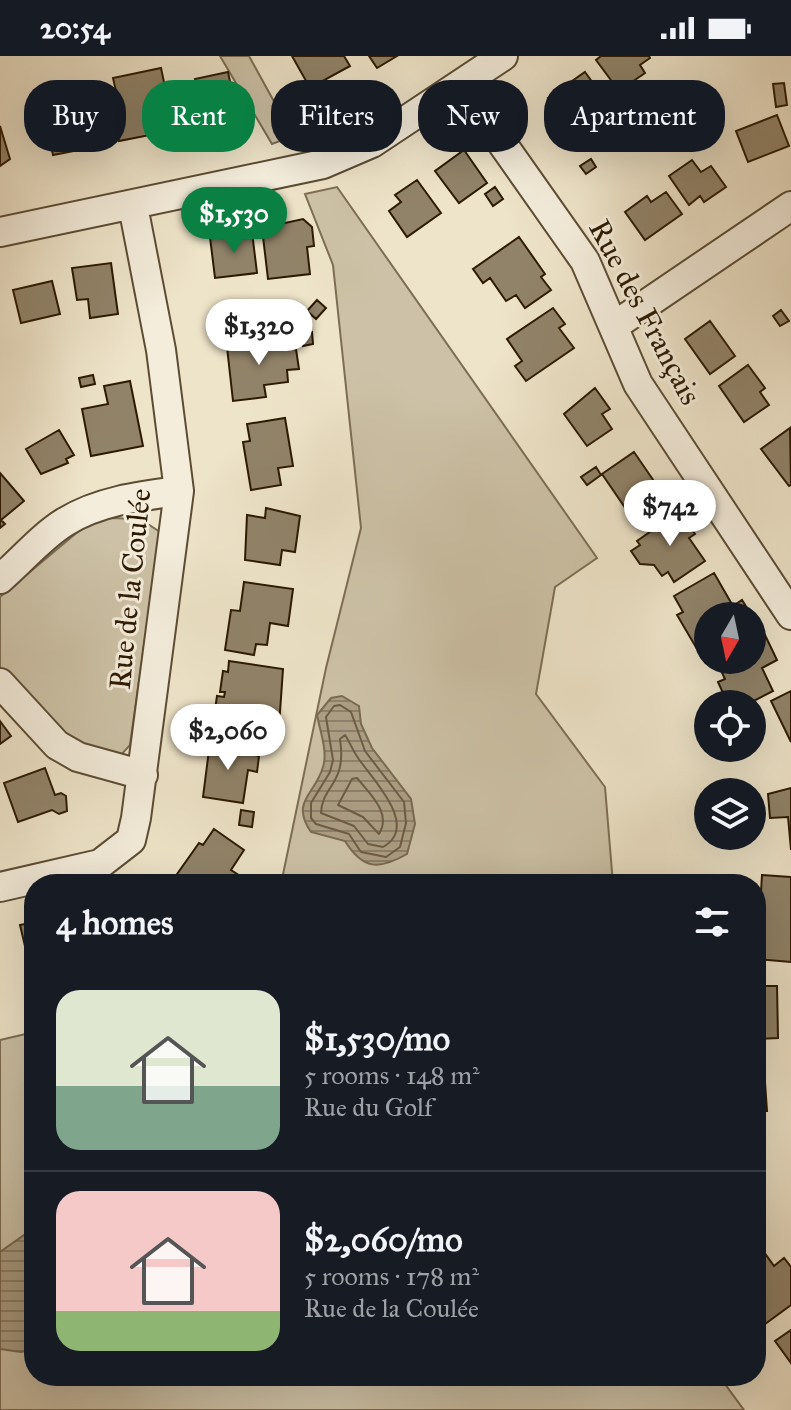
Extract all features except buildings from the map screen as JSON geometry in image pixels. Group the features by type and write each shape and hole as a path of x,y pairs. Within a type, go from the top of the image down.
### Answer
{"street":[{"path":"468,80 503,56"},
{"path":"0,232 323,164 372,143 418,113"},
{"name":"Rue des Français","path":"508,152 585,261 638,384 791,615"},
{"name":"Rue de la Coulée","path":"57,874 100,864 119,853 131,840 143,775 179,491 161,350 133,206"},
{"path":"614,326 791,206"},
{"path":"0,579 64,522 93,509 137,497 179,491"},
{"path":"0,683 57,745 89,760 143,775"},
{"name":"Rue de la Coulée","path":"0,887 24,881"}],"shaded area":[{"path":"220,56 249,56 271,96 271,142 255,115 255,80 234,80"},
{"path":"337,187 597,558 555,587 536,694 605,787 612,874 283,874 326,668 361,528 333,265 305,194"},
{"path":"109,518 140,519 160,532 130,745 121,755 71,746 0,676 0,597 86,525"},
{"path":"24,1034 24,1386 726,1386 744,1410 0,1410 0,1040"}],"water":[{"path":"342,696 359,706 361,724 372,748 411,799 415,824 407,854 380,865 358,858 345,841 311,832 303,813 303,805 324,761 317,715 331,698"},
{"path":"24,1235 24,1351 21,1352 0,1349 0,1252"}]}
